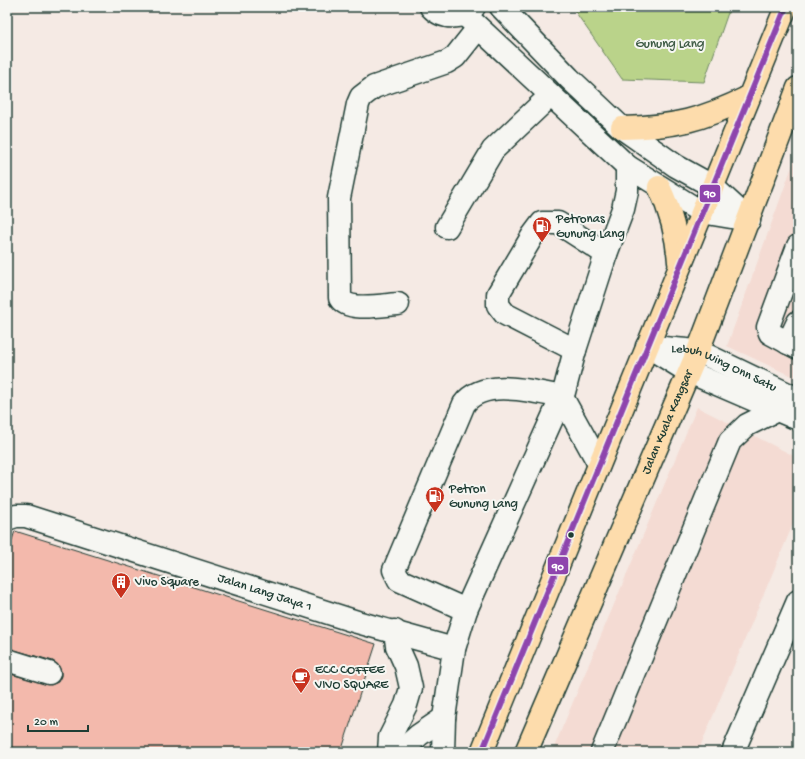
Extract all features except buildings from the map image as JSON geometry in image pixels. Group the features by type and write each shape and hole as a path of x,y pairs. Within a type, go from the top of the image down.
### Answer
{"highway":[{"path":"482,752 701,212 786,7"},
{"name":"Jalan Kuala Kangsar","path":"527,746 698,351 798,88"},
{"path":"622,128 657,127 685,122 717,113 749,97"},
{"path":"659,187 675,227 680,265"}],"street":[{"path":"431,7 440,14 448,16 472,17 550,96 627,166 701,212 749,220"},
{"path":"501,7 569,78 622,128 676,166 712,186 749,220"},
{"path":"398,304 351,307 342,302 340,298 339,198 358,104 361,98 374,86 447,62 455,57 472,17"},
{"path":"447,227 493,150 550,96"},
{"path":"444,752 444,718 454,649 466,610 562,397 575,350 606,254 623,209 627,191 627,166"},
{"path":"575,350 505,314 498,305 498,294 533,235 542,223 558,223 606,254"},
{"path":"798,246 768,322 770,333 793,346 798,322"},
{"name":"Lebuh Wing Onn Satu","path":"647,346 698,351 798,399"},
{"name":"Lebuh Wing Onn Satu","path":"647,346 689,372 798,419"},
{"path":"466,610 399,580 394,570 464,404 480,391 498,388 562,397"},
{"path":"562,397 599,464"},
{"path":"602,752 730,441 747,425 777,410"},
{"name":"Jalan Lang Jaya 1","path":"7,519 16,516 26,516 357,622 395,631 454,649"},
{"path":"733,752 798,601"},
{"path":"390,752 390,737 406,705 411,688 406,666 397,646 395,631"},
{"path":"7,660 49,673"},
{"path":"400,752 419,734 444,718"}],"shaded area":[{"path":"798,150 798,379 727,346"},
{"path":"697,407 798,458 798,512 698,752 552,752"}],"green space":[{"name":"Gunung Lang","path":"572,7 730,7 704,82 622,79"}],"transit line":[{"name":"90","path":"482,752 786,7"}],"place":[{"name":"Petronas Gunung Lang","path":"542,243"},
{"name":"Petron Gunung Lang","path":"435,513"},
{"name":"Vivo Square","path":"121,599"},
{"name":"ECC COFFEE VIVO SQUARE","path":"301,694"}]}
